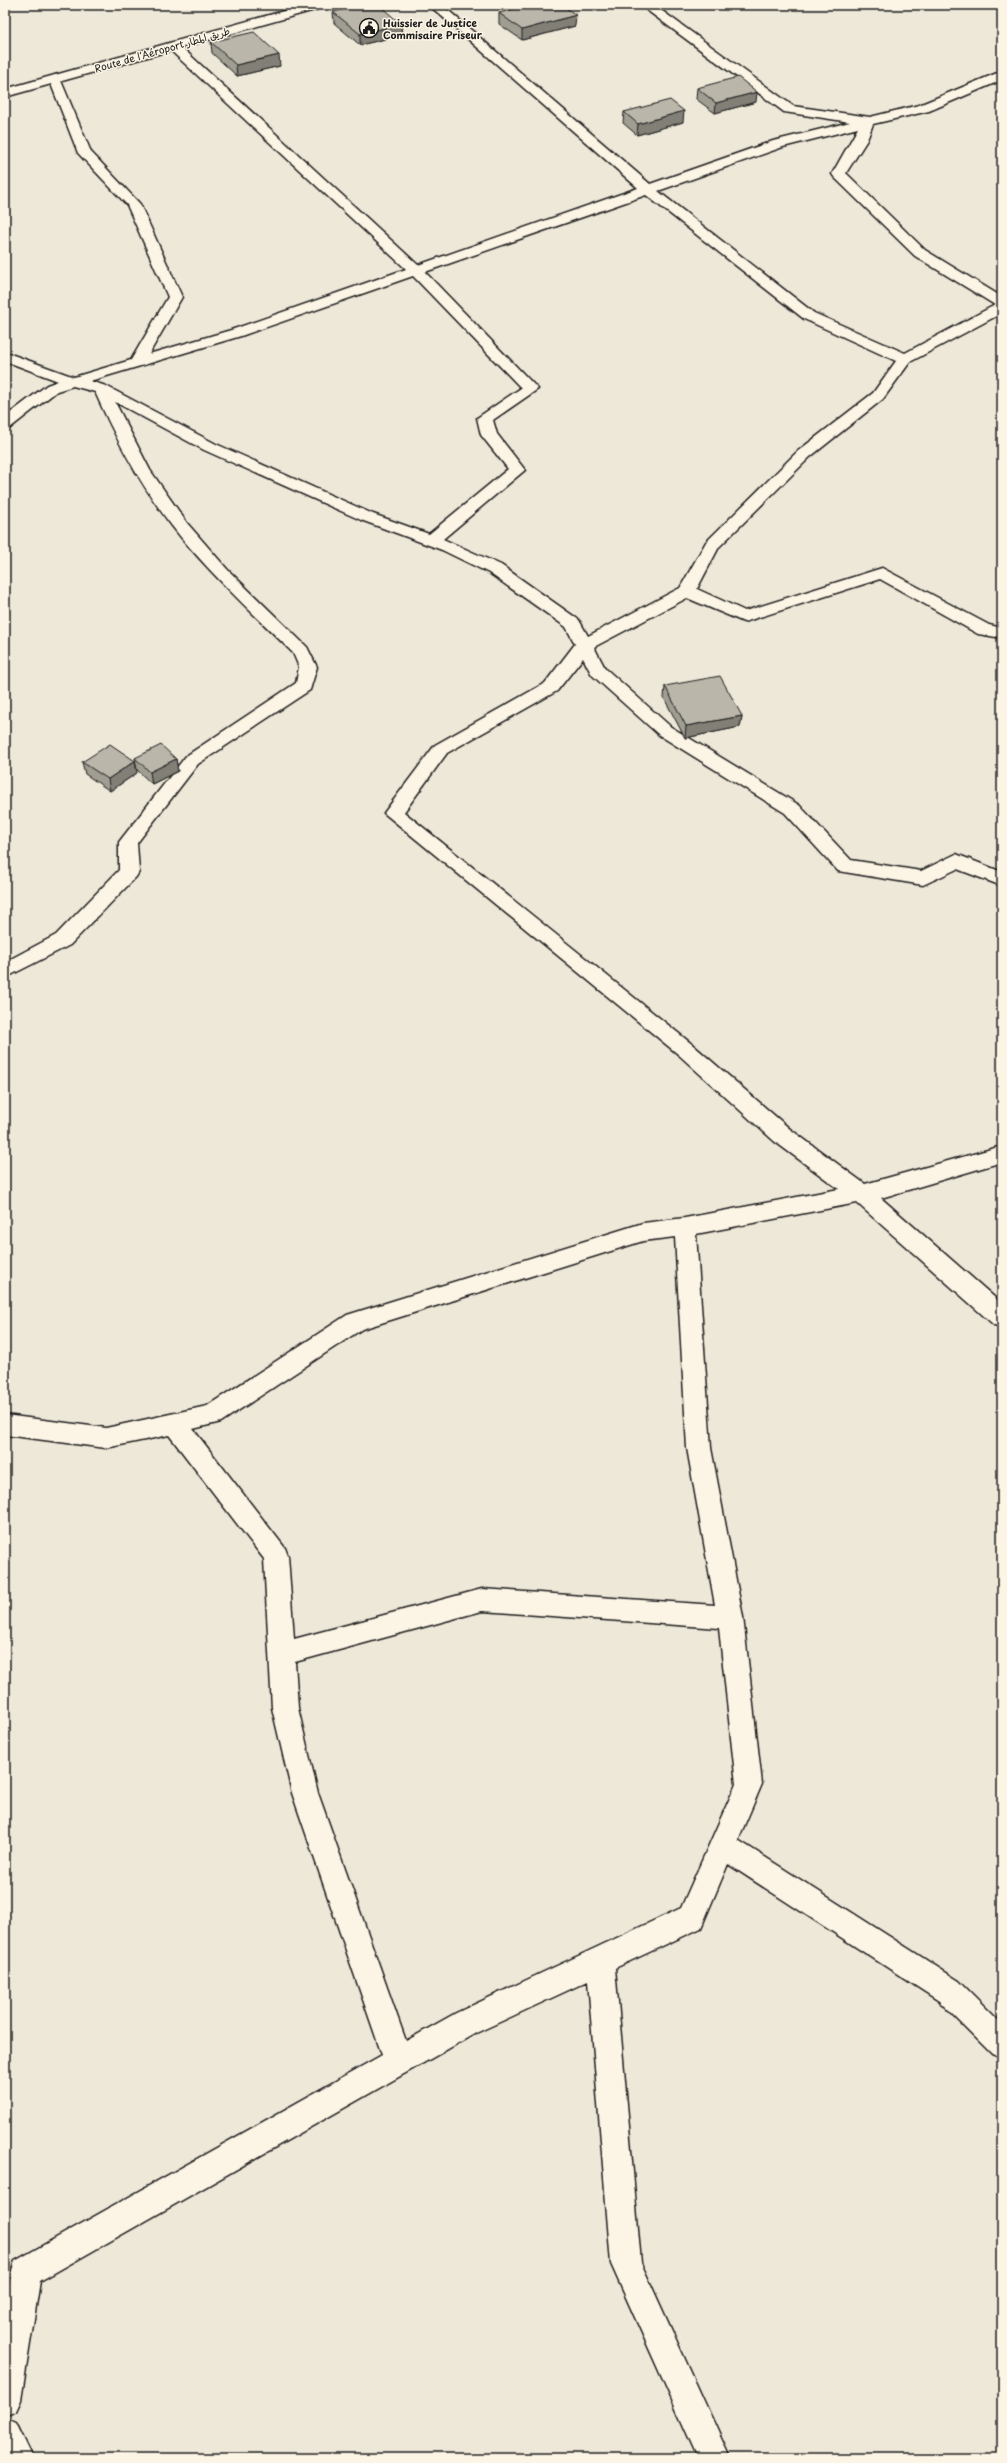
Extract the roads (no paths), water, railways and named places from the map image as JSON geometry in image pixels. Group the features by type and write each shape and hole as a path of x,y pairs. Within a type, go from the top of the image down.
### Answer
{"street":[{"name":"Route de l'Aéroport طريق المطار","path":"5,93 318,5"},
{"path":"435,5 646,188 809,316 905,358"},
{"path":"646,5 789,109 868,121"},
{"path":"173,46 415,270 530,389 486,418 489,435 517,470 431,541"},
{"path":"5,425 52,388 236,334 646,188 778,144 924,108 1002,75"},
{"path":"55,79 85,153 134,204 175,297 136,364"},
{"path":"868,121 860,140 839,174 920,253 1002,303"},
{"path":"1002,307 905,358 878,396 804,454 712,546 687,591 584,644 550,687 441,749 393,813 686,1050 782,1135 861,1193 1002,1318"},
{"path":"5,356 74,382 102,389 210,447 367,517 431,541 495,569 573,624 598,671 665,731 792,809 845,866 923,878 956,861 1002,879"},
{"path":"5,971 63,940 129,872 128,842 192,760 304,686 308,667 301,651 196,545 159,497 124,440 102,389"},
{"path":"687,591 744,617 882,573 984,630 1002,633"},
{"path":"5,1425 106,1438 214,1415 355,1322 643,1232 685,1226 861,1193 1002,1154"},
{"path":"5,2400 26,2272 398,2060 466,2023 691,1918 749,1784 730,1618 699,1448 685,1226"},
{"path":"174,1423 276,1556 285,1708 305,1793 398,2060"},
{"path":"282,1654 482,1600 730,1618"},
{"path":"723,1845 950,1991 1002,2044"},
{"path":"600,1960 626,2264 714,2458"},
{"path":"5,2434 17,2458"}],"place":[{"name":"Huissier de Justice Commisaire Priseur","path":"369,28"}]}
